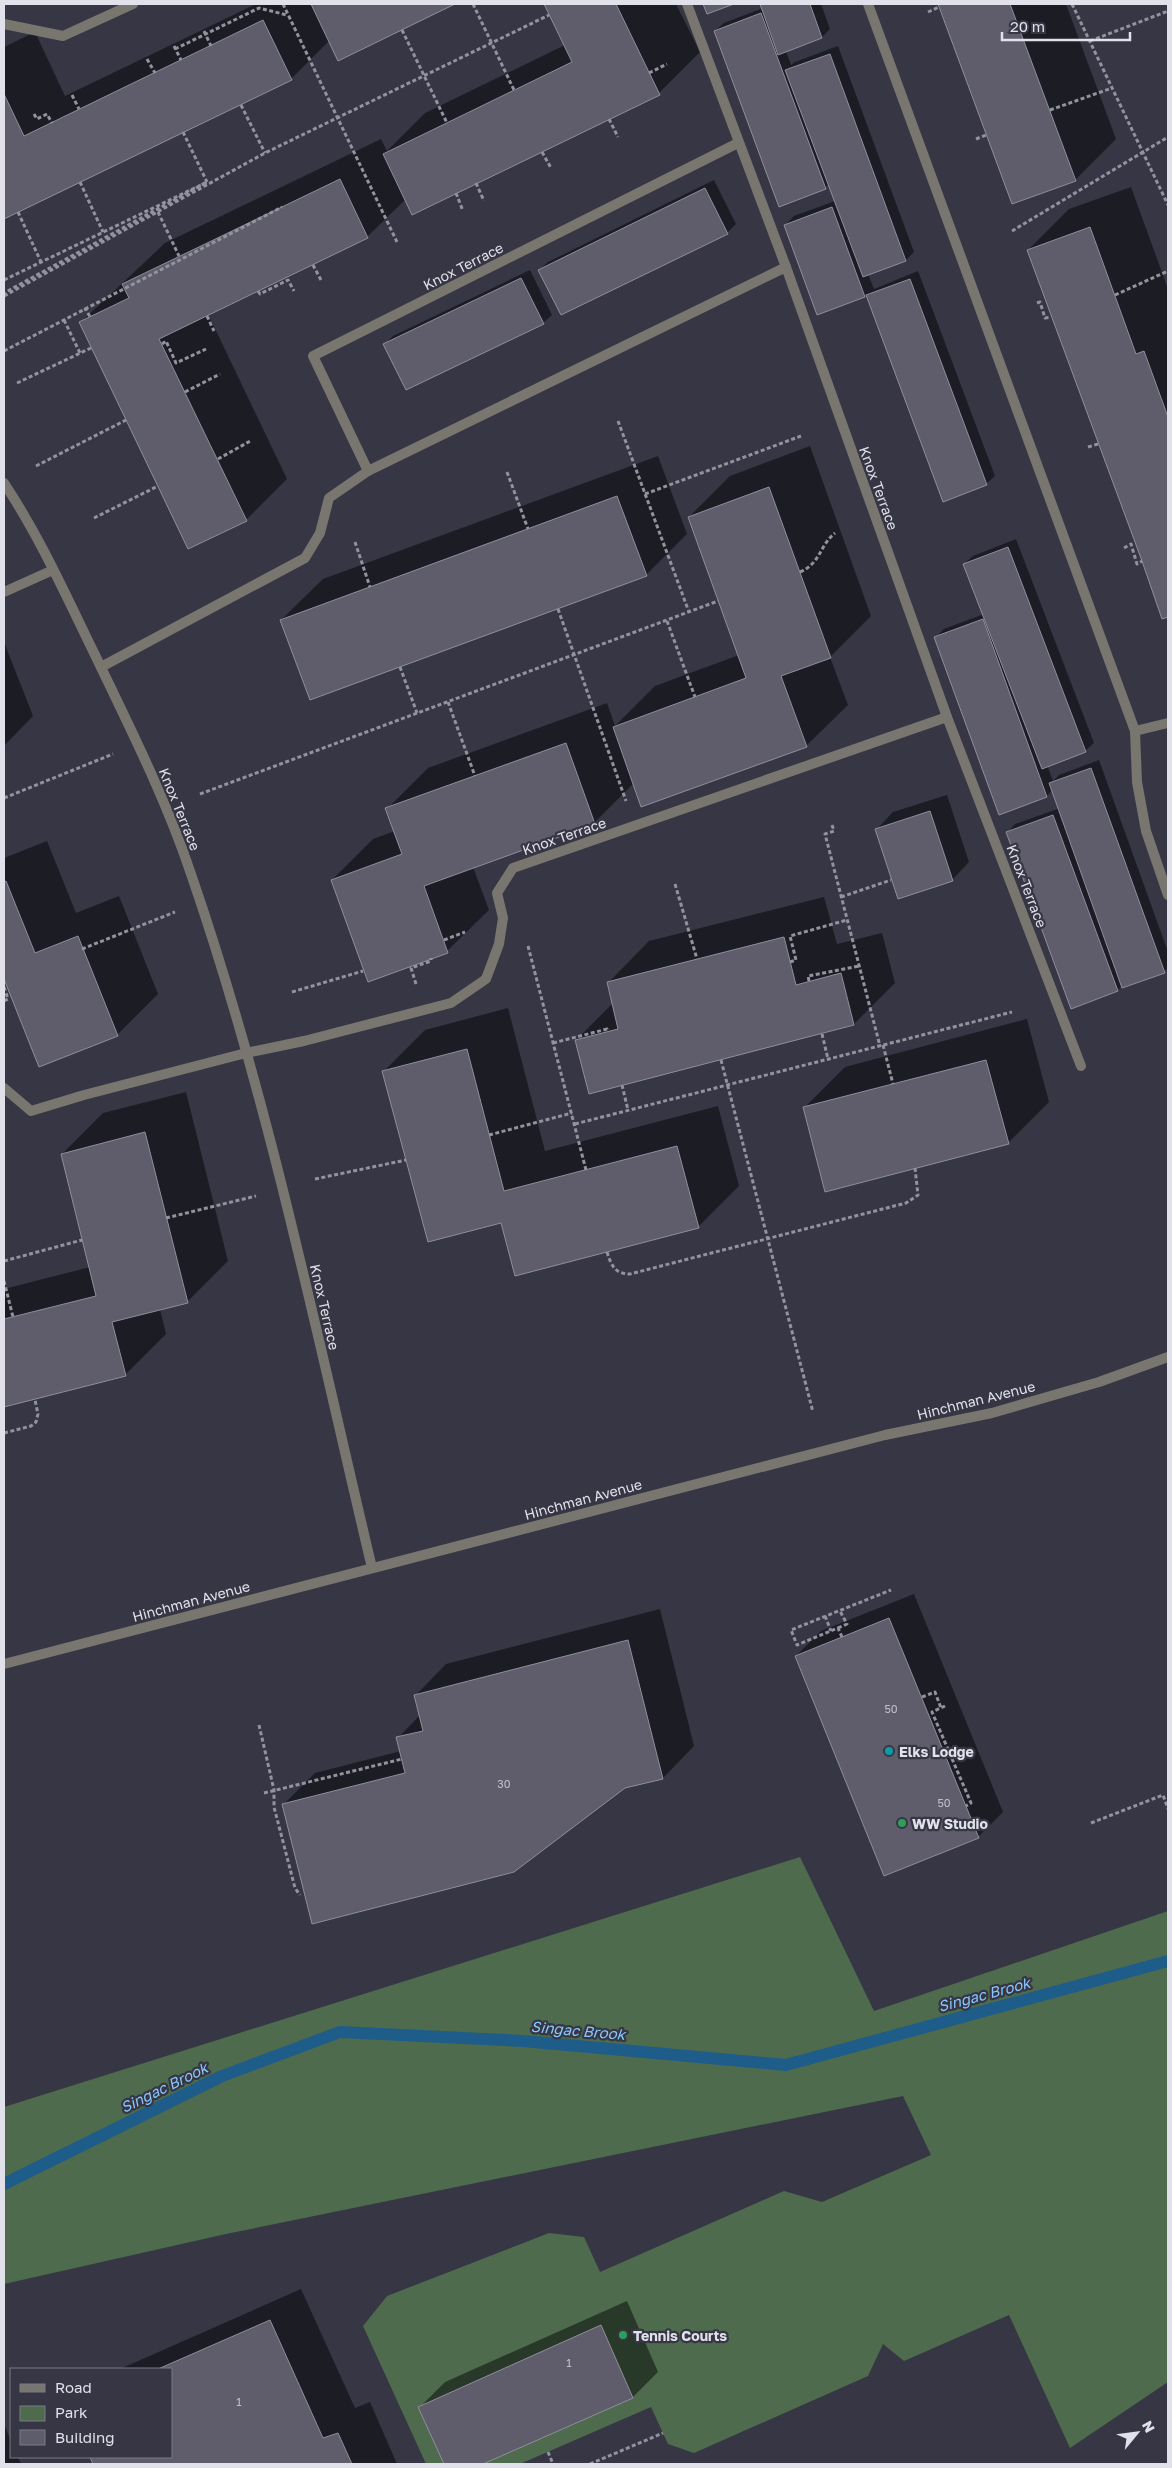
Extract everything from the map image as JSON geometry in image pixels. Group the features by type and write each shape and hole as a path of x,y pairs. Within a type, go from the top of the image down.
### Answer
{"street":[{"path":"4,24 63,36 133,4"},
{"name":"Knox Terrace","path":"687,4 738,144 786,267 947,717 1081,1066"},
{"path":"868,4 1135,731 1136,782 1146,831 1168,895"},
{"name":"Knox Terrace","path":"368,471 313,356 738,144"},
{"path":"101,667 305,558 320,533 329,498 368,471 786,267"},
{"name":"Knox Terrace","path":"4,483 53,570 136,738 190,871 235,1008 297,1249 372,1568"},
{"path":"4,592 53,570"},
{"name":"Knox Terrace","path":"4,1088 31,1111 84,1095 246,1053 304,1042 451,1003 486,979 499,944 503,918 497,893 512,868 947,717"},
{"path":"1135,731 1168,723"},
{"name":"Hinchman Avenue","path":"4,1664 885,1435 992,1413 1099,1382 1168,1357"}],"path":[{"path":"283,4 397,242"},
{"path":"473,4 514,90"},
{"path":"1072,4 1168,205"},
{"path":"928,12 939,7"},
{"path":"182,60 175,48 259,8 288,15"},
{"path":"1090,42 1168,11"},
{"path":"4,294 266,153 549,15"},
{"path":"402,30 447,123"},
{"path":"204,33 211,46"},
{"path":"147,59 155,73"},
{"path":"649,73 667,64"},
{"path":"1050,110 1112,88"},
{"path":"72,96 79,110"},
{"path":"241,105 266,153"},
{"path":"34,114 37,119 47,114 52,122"},
{"path":"609,119 618,137"},
{"path":"183,132 207,182"},
{"path":"976,140 986,135"},
{"path":"1012,231 1168,137"},
{"path":"542,152 551,168"},
{"path":"80,182 102,232"},
{"path":"4,294 207,182"},
{"path":"4,280 207,182"},
{"path":"476,183 484,201"},
{"path":"456,194 463,211"},
{"path":"156,207 179,256"},
{"path":"4,351 282,207"},
{"path":"18,212 41,262"},
{"path":"313,265 321,280"},
{"path":"1115,294 1168,271"},
{"path":"258,291 260,294 288,280 294,291"},
{"path":"1037,303 1040,302 1045,318 1051,316"},
{"path":"80,353 64,319 86,309 90,317"},
{"path":"207,316 214,331"},
{"path":"162,344 166,341 176,363 206,349"},
{"path":"17,383 91,348"},
{"path":"185,392 220,374"},
{"path":"36,466 126,420"},
{"path":"618,421 689,612"},
{"path":"645,494 801,436"},
{"path":"218,459 252,440"},
{"path":"1088,447 1098,444"},
{"path":"507,472 528,529"},
{"path":"94,518 158,486"},
{"path":"800,572 817,561 824,544 835,533"},
{"path":"355,542 370,587"},
{"path":"1124,548 1131,544 1137,564 1142,561"},
{"path":"200,794 718,602"},
{"path":"558,609 628,806"},
{"path":"667,621 695,697"},
{"path":"400,667 417,713"},
{"path":"448,702 475,776"},
{"path":"4,798 116,752"},
{"path":"832,825 834,831 825,834 859,966 894,1084"},
{"path":"841,897 891,880"},
{"path":"675,884 697,959"},
{"path":"82,948 179,910"},
{"path":"790,962 796,960 790,936 847,920"},
{"path":"444,940 465,932"},
{"path":"527,938 586,1170"},
{"path":"418,990 411,968 432,960 431,958"},
{"path":"809,981 808,976 859,966"},
{"path":"292,992 363,971"},
{"path":"4,987 8,999 4,1001"},
{"path":"575,1124 1012,1012"},
{"path":"554,1043 607,1029 607,1031"},
{"path":"822,1034 828,1059"},
{"path":"721,1060 813,1412"},
{"path":"622,1085 628,1110"},
{"path":"489,1135 572,1113"},
{"path":"315,1178 406,1160"},
{"path":"607,1252 611,1265 616,1270 630,1274 913,1200 918,1195 915,1168"},
{"path":"166,1218 256,1196"},
{"path":"4,1260 82,1240"},
{"path":"4,1281 13,1317"},
{"path":"4,1433 30,1426 36,1422 38,1414 35,1400"},
{"path":"840,1611 847,1624 797,1645 791,1630 891,1590"},
{"path":"825,1616 831,1631"},
{"path":"838,1628 842,1637"},
{"path":"922,1697 935,1692 943,1707 932,1712 971,1803 966,1806"},
{"path":"259,1725 274,1790 274,1807 295,1888 300,1895"},
{"path":"264,1793 402,1759"},
{"path":"1091,1823 1163,1794 1168,1809"},
{"path":"590,2464 663,2433"},
{"path":"548,2452 553,2464"}],"green space":[{"path":"800,1857 874,2011 1168,1911 1168,2382 1070,2448 1009,2315 904,2361 883,2344 868,2376 694,2453 668,2444 651,2407 520,2464 426,2464 363,2326 387,2296 549,2233 584,2237 600,2272 784,2191 822,2202 931,2155 903,2096 226,2234 4,2284 4,2107"}],"building":[{"path":"311,4 455,4 338,61"},
{"path":"544,4 616,4 660,95 412,215 383,154 572,62"},
{"path":"703,4 734,4 707,14"},
{"path":"760,4 810,4 822,38 778,55"},
{"path":"938,4 1010,4 1076,181 1012,204"},
{"path":"761,13 826,189 779,207 714,31"},
{"path":"263,20 292,80 4,219 4,94 24,136"},
{"path":"830,54 906,261 863,277 785,70"},
{"path":"340,179 368,238 159,339 247,521 188,549 79,322 129,298 122,284"},
{"path":"705,188 728,234 561,315 538,270"},
{"path":"832,207 865,297 817,315 784,225"},
{"path":"1090,227 1136,354 1144,351 1168,417 1168,617 1162,619 1027,250"},
{"path":"521,278 544,324 406,390 383,344"},
{"path":"910,279 987,485 943,502 866,295"},
{"path":"769,487 831,658 781,676 807,747 641,807 613,727 746,678 688,517"},
{"path":"617,496 647,576 310,700 280,620"},
{"path":"1008,547 1086,752 1042,769 963,564"},
{"path":"983,619 1047,797 999,815 934,637"},
{"path":"566,743 595,824 424,886 448,953 368,982 331,880 402,854 385,808"},
{"path":"1091,768 1165,973 1122,988 1049,783"},
{"path":"930,811 953,881 898,899 875,829"},
{"path":"1053,815 1118,991 1071,1009 1006,832"},
{"path":"6,881 35,953 78,936 118,1036 39,1067 4,979 4,882"},
{"path":"784,937 796,985 841,973 854,1025 589,1094 575,1040 618,1029 607,982"},
{"path":"467,1049 504,1191 677,1146 699,1228 515,1276 501,1223 428,1242 382,1071"},
{"path":"986,1060 1009,1144 825,1192 803,1107"},
{"path":"145,1132 188,1303 112,1322 126,1376 4,1407 4,1319 96,1296 61,1154"},
{"name":"Elks Lodge","path":"889,1618 979,1838 884,1876 795,1656"},
{"path":"628,1640 663,1779 625,1788 514,1872 312,1924 282,1804 405,1773 396,1737 423,1731 414,1695"},
{"path":"270,2320 323,2438 338,2433 352,2464 93,2464 90,2458 172,2458 172,2368 160,2368"},
{"path":"601,2325 633,2398 483,2464 444,2464 418,2407"}],"waterway":[{"name":"Singac Brook","path":"4,2184 222,2076 340,2032 523,2041 786,2065 1168,1961"}],"place":[{"name":"Elks Lodge","path":"889,1751"},
{"name":"WW Studio","path":"902,1823"},
{"name":"Tennis Courts","path":"623,2335"}]}
